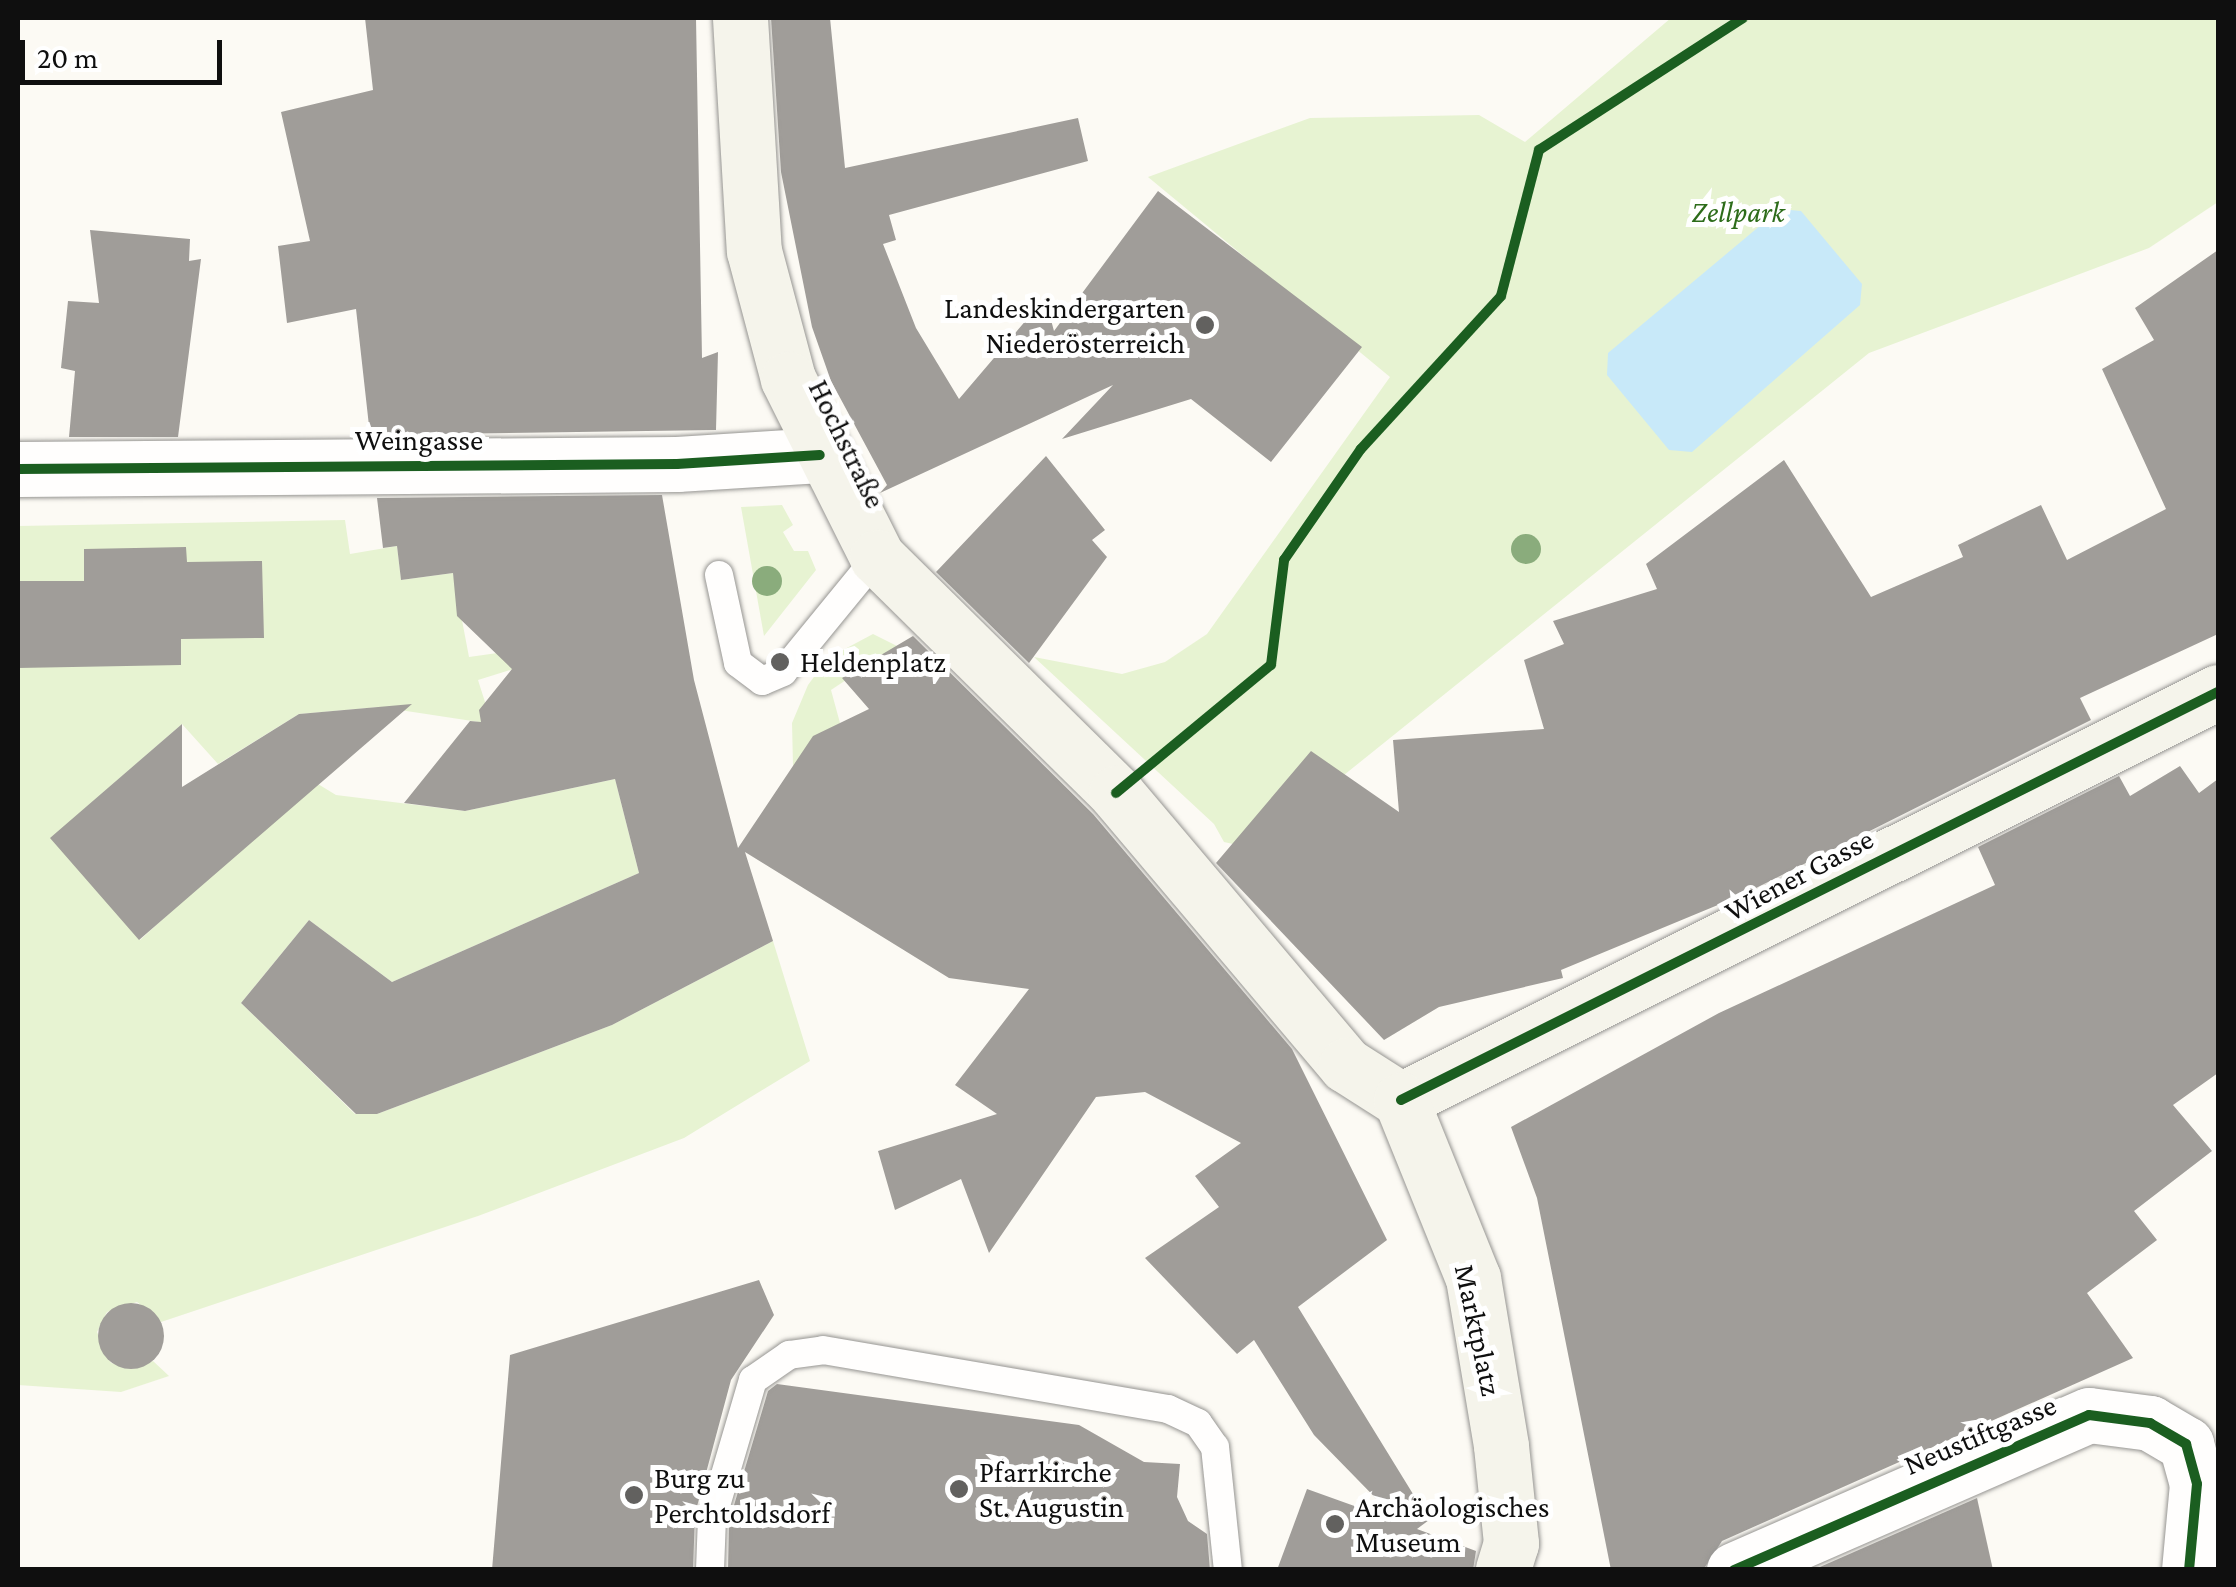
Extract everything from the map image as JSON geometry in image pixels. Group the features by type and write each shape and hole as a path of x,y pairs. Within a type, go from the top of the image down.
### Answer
{"main road":[{"name":"Hochstraße","path":"740,18 754,251 788,379 820,455 877,557 1116,793 1346,1064 1401,1100"},
{"name":"Wiener Gasse","path":"1401,1100 2218,692"},
{"name":"Marktplatz","path":"1401,1100 1473,1278 1502,1446 1511,1543 1503,1570"}],"street":[{"name":"Weingasse","path":"18,469 676,464 820,455"},
{"name":"Neustiftgasse","path":"1734,1570 2089,1415 2150,1422 2186,1444 2197,1484 2190,1570"}],"lane":[{"path":"718,575 738,663 762,681 783,672 877,557"},
{"path":"710,1570 712,1519 753,1380 789,1355 823,1350 1168,1408 1198,1423 1214,1447 1228,1570"}],"green space":[{"name":"Zellpark","path":"1671,18 2218,18 2218,202 2149,248 1869,353 1344,775 1233,844 1224,842 1214,824 1034,657 1122,674 1165,662 1207,634 1390,377 1148,177 1310,118 1479,115 1525,142"},
{"path":"782,505 793,525 783,532 794,551 808,551 816,570 764,636 741,507"},
{"path":"345,520 350,554 397,546 401,580 453,573 469,657 619,636 478,680 492,724 380,707 299,714 218,764 182,724 51,838 140,940 313,781 336,795 465,811 615,779 639,873 392,982 309,920 241,1003 355,1114 377,1114 612,1025 773,941 810,1061 684,1138 478,1216 161,1322 137,1302 107,1312 97,1332 111,1363 132,1369 153,1361 169,1376 121,1392 18,1385 18,526"},
{"path":"873,634 897,646 831,690 840,723 793,766 792,723 808,685 828,658"}],"water":[{"path":"1780,209 1801,211 1862,284 1860,305 1692,452 1669,450 1607,375 1608,353"}],"building":[{"path":"365,18 696,18 702,358 718,352 716,430 370,435 356,309 287,323 278,246 310,241 281,112 373,90"},
{"path":"771,18 830,18 845,168 1078,118 1088,161 889,215 896,240 883,244 916,328 959,399 1045,298 1054,331 1158,191 1362,347 1271,462 1191,399 1062,439 1113,385 880,493 887,485 831,381 812,327 781,172"},
{"path":"90,230 190,239 189,261 201,259 178,437 69,437 75,371 61,368 68,301 99,303"},
{"path":"2218,250 2218,634 2080,698 2091,720 1742,895 1561,970 1563,978 1439,1007 1384,1040 1216,863 1311,751 1399,812 1393,740 1544,729 1524,660 1564,644 1553,621 1657,589 1646,564 1784,460 1871,597 1963,557 1958,545 2041,505 2067,560 2166,509 2102,369 2154,340 2135,308"},
{"path":"1046,456 1105,530 1092,540 1107,557 1029,663 936,572"},
{"path":"662,495 694,680 738,848 813,736 869,709 842,678 913,636 1093,814 1292,1049 1387,1240 1298,1307 1429,1520 1417,1529 1476,1551 1473,1570 1277,1570 1307,1489 1399,1522 1314,1435 1254,1340 1237,1354 1145,1258 1219,1207 1195,1176 1241,1143 1145,1092 1096,1097 989,1253 961,1179 895,1210 878,1151 997,1114 955,1085 1029,989 949,978 745,852 773,941 612,1025 377,1114 356,1114 241,1003 309,920 392,982 639,873 615,779 465,811 404,803 470,721 481,722 479,710 512,669 457,616 453,573 401,580 397,546 383,548 377,498"},
{"path":"186,547 187,562 262,561 264,638 181,639 181,665 18,668 18,581 84,581 84,549"},
{"path":"412,704 139,940 50,838 182,724 182,787 299,714"},
{"path":"2180,766 2199,793 2218,779 2218,1073 2173,1105 2212,1151 2134,1211 2157,1240 2087,1293 2133,1358 1722,1541 1703,1570 1611,1570 1537,1198 1511,1127 1719,1013 1995,885 1978,847 2119,776 2130,796"},
{"name":"Burg zu Perchtoldsdorf","path":"759,1280 774,1315 731,1380 695,1514 693,1570 492,1570 510,1355"},
{"path":"131,1303 144,1305 154,1313 162,1323 162,1349 154,1359 144,1367 131,1369 118,1367 108,1359 100,1349 98,1336 100,1323 108,1313 118,1305"},
{"name":"Pfarrkirche St. Augustin","path":"777,1384 1079,1425 1144,1462 1180,1464 1177,1497 1188,1521 1207,1534 1210,1570 728,1570 729,1522 768,1391"},
{"path":"1977,1498 1993,1570 1813,1570"}],"cycle path":[{"path":"1116,793 1271,665 1284,560 1361,449 1501,296 1539,150 1743,18"},
{"path":"18,469 677,464 820,455"},
{"path":"1401,1100 2218,692"},
{"path":"1734,1570 2089,1415 2150,1423 2186,1444 2197,1484 2189,1570"}],"place":[{"name":"Landeskindergarten Niederösterreich","path":"1205,325"},
{"name":"Heldenplatz","path":"780,662"},
{"name":"Pfarrkirche St. Augustin","path":"959,1489"},
{"name":"Burg zu Perchtoldsdorf","path":"634,1495"},
{"name":"Archäologisches Museum","path":"1335,1524"}]}
